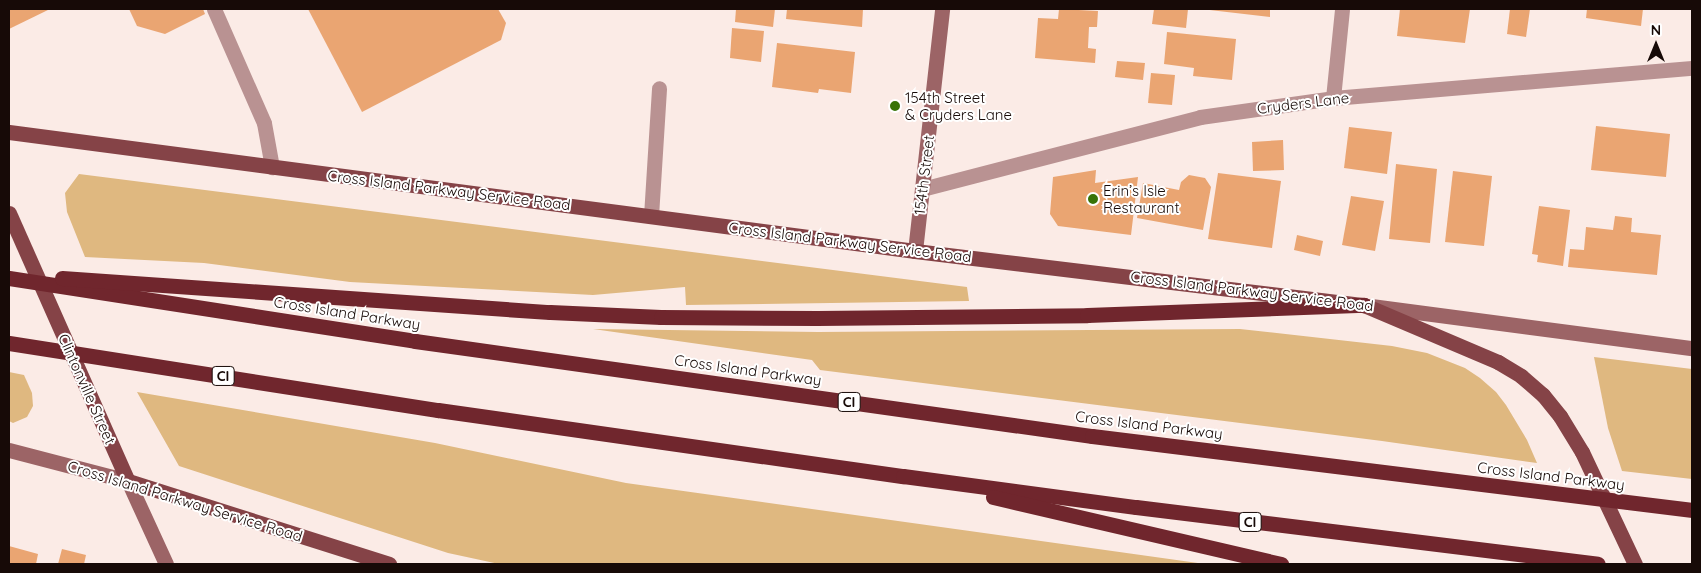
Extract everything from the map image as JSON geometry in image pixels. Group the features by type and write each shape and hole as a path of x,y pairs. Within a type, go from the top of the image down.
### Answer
{"highway":[{"path":"9,274 540,312 661,317 817,318 1086,315 1364,305"},
{"name":"Cross Island Parkway","path":"9,278 424,342 1083,434 1692,510"},
{"name":"CI","path":"9,343 438,410 904,476 1136,508 1596,564"},
{"path":"904,476 1281,564"}],"main road":[{"name":"Cross Island Parkway Service Road","path":"9,132 915,251 1364,305"},
{"name":"Clintonville Street","path":"9,213 128,481"},
{"path":"1364,305 1498,362 1521,376 1543,395 1560,416 1590,468 1635,564"},
{"name":"Cross Island Parkway Service Road","path":"128,481 389,564"}],"street":[{"path":"214,9 264,122 272,166"},
{"name":"154th Street","path":"915,251 942,9"},
{"path":"1333,98 1342,9"},
{"name":"Cryders Lane","path":"922,189 1200,116 1333,98 1692,68"},
{"path":"651,216 659,88"},
{"name":"Cross Island Parkway Service Road","path":"1364,305 1692,348"},
{"name":"Cross Island Parkway Service Road","path":"9,450 128,481"},
{"name":"Clintonville Street","path":"128,481 166,564"}],"shaded area":[{"path":"79,174 967,287 969,301 686,305 685,287 593,295 350,282 204,263 85,257 67,212 65,193"},
{"path":"593,329 818,332 1240,329 1392,346 1427,353 1465,368 1480,378 1496,392 1506,405 1527,440 1537,463 1382,441 820,370 812,360"},
{"path":"1594,357 1692,369 1692,479 1622,471 1608,428"},
{"path":"9,372 24,375 32,393 33,406 27,417 13,423 9,421"},
{"path":"137,392 435,443 626,483 1205,564 499,564 448,553 179,466"}],"building":[{"path":"9,9 50,9 9,29"},
{"path":"129,9 203,9 205,14 165,34 137,26"},
{"path":"308,9 498,9 506,23 501,40 362,112"},
{"path":"736,9 775,9 773,27 735,22"},
{"path":"787,9 863,9 862,27 786,19"},
{"path":"1059,9 1098,11 1097,27 1089,27 1088,48 1096,49 1095,63 1035,58 1038,18 1058,19"},
{"path":"1154,9 1188,9 1186,28 1152,24"},
{"path":"1201,9 1270,9 1270,17"},
{"path":"1400,9 1470,9 1465,43 1397,36"},
{"path":"1510,9 1530,9 1526,37 1507,34"},
{"path":"1587,9 1643,9 1641,26 1586,18"},
{"path":"732,28 764,31 761,62 730,58"},
{"path":"1167,32 1236,39 1232,80 1193,76 1194,68 1164,64"},
{"path":"777,43 855,52 851,93 819,89 818,93 772,87"},
{"path":"1117,61 1145,63 1143,80 1115,77"},
{"path":"1151,73 1175,75 1172,105 1148,103"},
{"path":"1596,126 1670,134 1666,177 1591,170"},
{"path":"1349,127 1392,132 1387,174 1344,168"},
{"path":"1283,140 1284,170 1253,171 1252,142"},
{"path":"1396,164 1437,169 1430,243 1389,239"},
{"name":"Erin’s Isle Restaurant","path":"1096,170 1095,183 1138,177 1131,235 1058,226 1050,214 1053,177"},
{"path":"1453,171 1492,176 1484,246 1445,242"},
{"path":"1218,173 1281,181 1272,248 1208,239"},
{"path":"1189,175 1205,178 1211,187 1203,230 1137,218 1143,183 1179,190 1181,182"},
{"path":"1351,196 1384,201 1375,251 1342,245"},
{"path":"1539,206 1570,210 1563,266 1537,262 1538,255 1532,254"},
{"path":"1615,216 1632,218 1631,232 1661,235 1657,275 1568,267 1570,249 1584,250 1586,227 1613,230"},
{"path":"1297,235 1323,241 1320,256 1294,250"},
{"path":"9,546 38,554 36,564 9,564"},
{"path":"62,549 86,555 84,564 58,564"}],"place":[{"name":"154th Street & Cryders Lane","path":"895,106"},
{"name":"Erin’s Isle Restaurant","path":"1093,199"}]}
